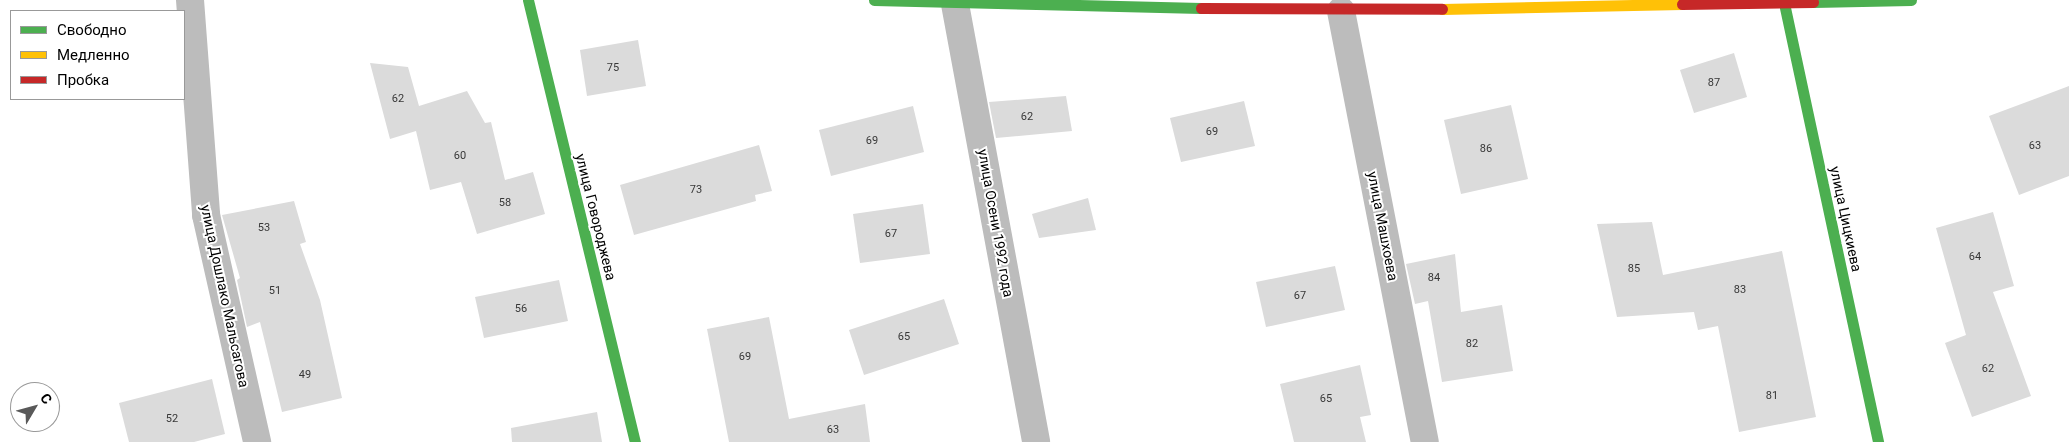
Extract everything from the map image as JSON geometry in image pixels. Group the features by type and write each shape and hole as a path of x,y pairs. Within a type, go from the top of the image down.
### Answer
{"street":[{"name":"улица Дошлако Мальсагова","path":"190,0 206,215 257,442"},
{"name":"улица Говороджева","path":"528,0 635,442"},
{"path":"874,0 955,4 1341,11 1911,0"},
{"name":"улица Цицкиева","path":"1784,3 1878,442"},
{"name":"улица Осени 1992 года","path":"955,4 1036,442"},
{"name":"улица Машхоева","path":"1341,11 1425,442"}],"building":[{"path":"638,40 646,86 587,96 580,50"},
{"path":"1734,53 1747,97 1694,113 1680,70"},
{"path":"370,63 408,67 419,106 467,91 485,123 491,122 505,180 533,172 545,214 477,234 461,182 430,190 416,131 390,139"},
{"path":"2069,86 2069,176 2019,195 1989,116"},
{"path":"1066,96 1072,131 996,138 989,102"},
{"path":"1244,101 1255,146 1181,162 1170,118"},
{"path":"1511,105 1528,179 1461,194 1444,120"},
{"path":"913,106 924,152 831,176 819,130"},
{"path":"759,145 772,191 755,195 756,201 634,235 620,185"},
{"path":"1088,198 1096,230 1039,238 1032,214"},
{"path":"294,201 306,242 300,244 320,300 342,398 282,412 260,322 247,327 237,280 240,278 222,215"},
{"path":"923,204 930,254 860,263 853,214"},
{"path":"1993,212 2014,286 1993,292 2031,396 1972,417 1945,343 1966,335 1936,228"},
{"path":"1652,222 1663,275 1782,251 1816,417 1739,432 1718,326 1698,330 1694,312 1617,317 1597,224"},
{"path":"1455,254 1461,312 1502,305 1513,371 1442,382 1428,301 1415,304 1406,264"},
{"path":"1335,266 1345,310 1266,327 1256,282"},
{"path":"559,280 568,321 484,338 475,297"},
{"path":"944,299 959,344 864,375 849,330"},
{"path":"769,317 789,419 865,404 870,442 729,442 707,329"},
{"path":"1360,365 1371,415 1360,417 1366,442 1294,442 1280,384"},
{"path":"212,379 225,434 194,442 129,442 119,403"},
{"path":"597,412 602,442 512,442 511,428"}],"traffic: fast":[{"path":"528,0 635,442"},
{"path":"874,0 1201,8"},
{"path":"1813,2 1911,0"},
{"path":"1784,3 1878,442"}],"traffic: slow":[{"path":"1442,9 1682,4"}],"traffic: jam":[{"path":"1682,4 1813,2"},
{"path":"1201,8 1442,9"}]}
